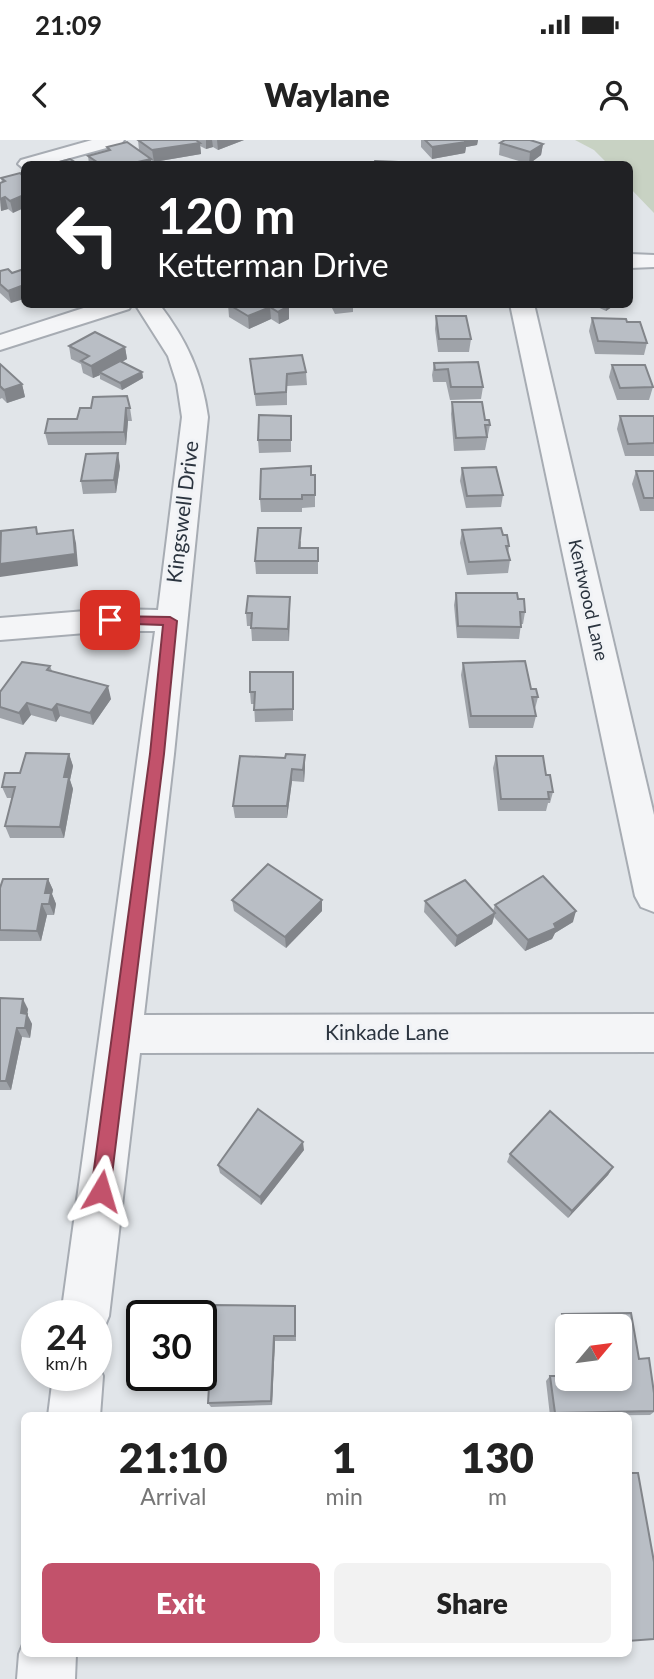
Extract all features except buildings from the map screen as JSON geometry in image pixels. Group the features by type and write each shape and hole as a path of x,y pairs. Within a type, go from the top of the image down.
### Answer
{"street":[{"path":"40,161 114,140"},
{"path":"0,343 109,308"},
{"name":"Kingswell Drive","path":"87,1300 157,754 195,417 185,366 171,334 149,308"},
{"name":"Kentwood Lane","path":"523,308 654,896"},
{"path":"0,629 110,620 170,621"},
{"name":"Kinkade Lane","path":"121,1034 654,1033"},
{"path":"74,1412 76,1391"},
{"path":"46,1679 48,1657"}],"green space":[{"path":"575,140 654,140 654,213 633,191 633,161 605,161 594,150"}],"route":[{"path":"101,1191 157,754 170,621 110,620"}]}
